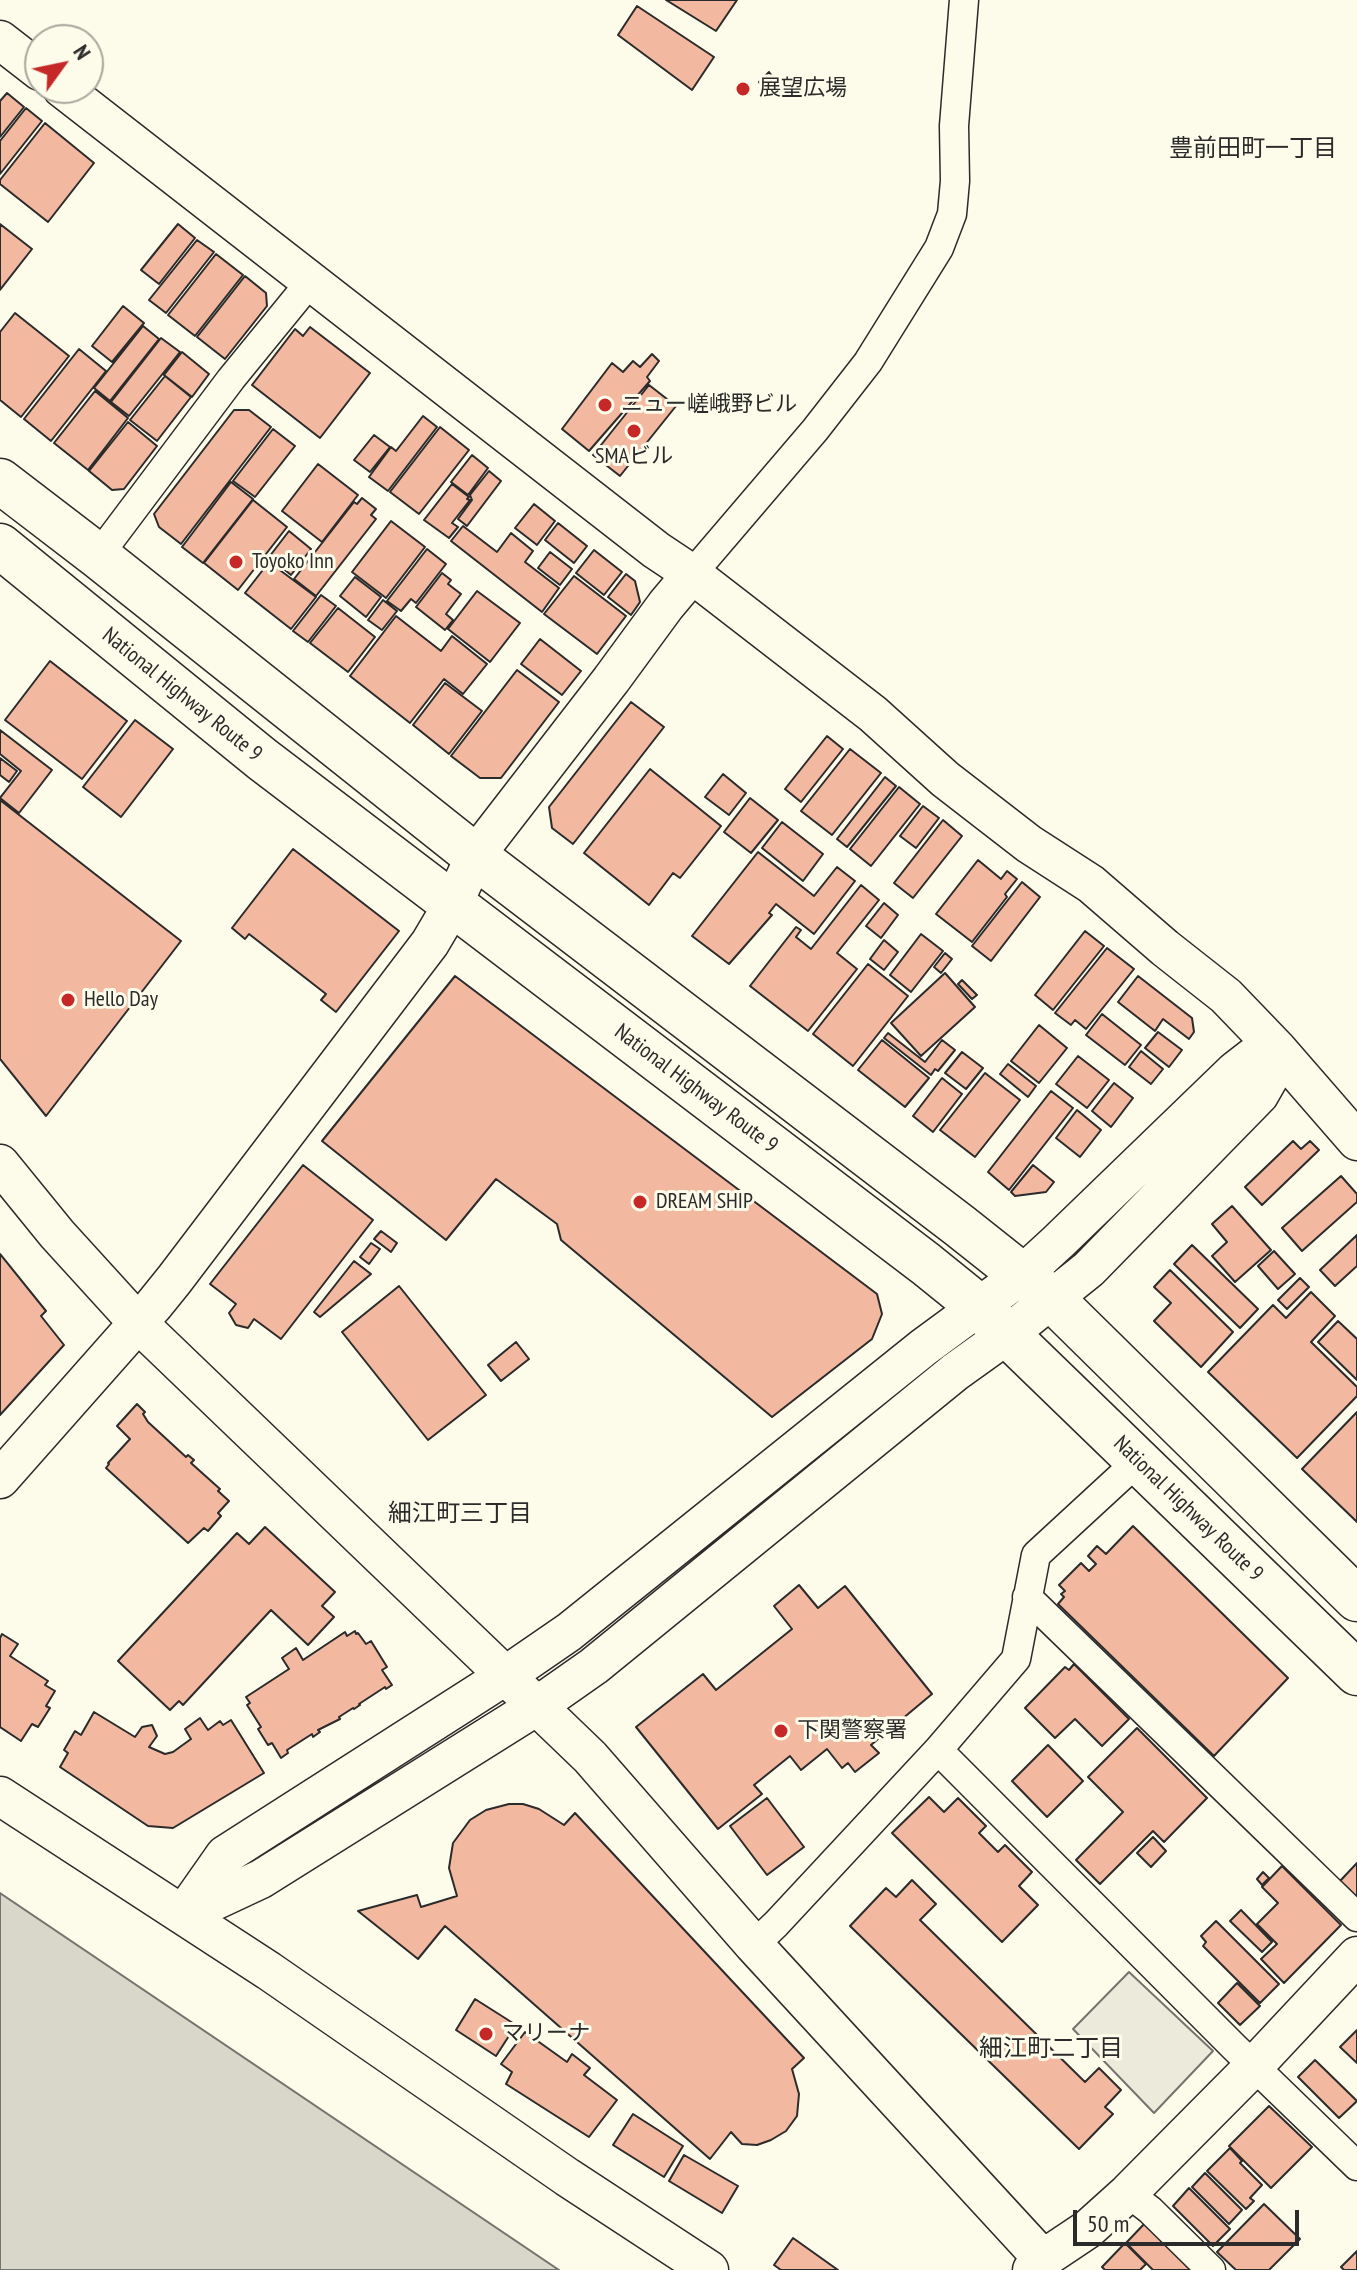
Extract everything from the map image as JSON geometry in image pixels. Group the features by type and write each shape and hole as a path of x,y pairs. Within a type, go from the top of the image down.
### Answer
{"highway":[{"path":"0,481 475,856 1037,1287 1357,1599"},
{"name":"National Highway Route 9","path":"0,546 262,759 926,1264 993,1320 1357,1673"}],"street":[{"path":"0,1479 174,1280 430,943 453,904 475,856 666,605 815,430 868,362 939,248 952,214 954,126 964,0"},
{"path":"0,40 24,59"},
{"path":"83,104 656,550 692,574 873,714 957,788 1029,844 1091,884 1226,996 1357,1141"},
{"path":"98,556 231,379 311,281"},
{"path":"184,1915 225,1855 569,1632 924,1347 993,1320 1037,1287 1089,1269 1259,1095 1271,1074 1277,1049"},
{"path":"0,1164 57,1234 138,1323 590,1757 1038,2264 1088,2229 1128,2193 1357,1956"},
{"path":"184,1915 261,1879 537,1706 594,1666 955,1372 993,1320"},
{"path":"754,1945 938,1750 1016,1659 1036,1555 1138,1461"},
{"path":"1027,1597 1357,1917"},
{"path":"938,1750 1357,2166"},
{"path":"0,1796 184,1915 567,2177 709,2270"},
{"path":"1128,2193 1150,2210 1211,2270"}],"shaded area":[{"path":"0,1893 559,2270 0,2270"},
{"path":"1129,1972 1213,2051 1154,2113 1073,2029"}],"building":[{"path":"666,0 737,0 716,31"},
{"path":"637,6 714,57 692,90 618,35"},
{"path":"769,72 777,83 766,93 759,82"},
{"path":"7,93 24,107 0,137 0,101"},
{"path":"26,108 42,121 0,174 0,141"},
{"path":"45,123 94,163 48,222 0,184"},
{"path":"0,224 32,249 0,290"},
{"path":"178,224 195,238 159,284 141,270"},
{"path":"197,240 214,252 166,313 149,300"},
{"path":"216,254 243,275 195,336 168,315"},
{"path":"245,276 266,293 267,306 225,359 197,337"},
{"path":"123,306 144,323 112,362 92,346"},
{"path":"15,313 69,356 21,417 0,400 0,332"},
{"path":"143,326 159,339 110,401 94,388"},
{"path":"310,327 370,373 320,438 252,385 295,329 303,336"},
{"path":"161,338 180,352 129,416 111,402"},
{"path":"79,349 106,371 51,441 24,419"},
{"path":"182,352 209,374 192,397 164,375"},
{"name":"ニュー嵯峨野ビル","path":"652,354 659,361 647,377 650,381 589,451 562,429 612,363 623,372 633,361 640,367"},
{"path":"165,376 191,397 157,441 130,420"},
{"name":"SMAビル","path":"649,385 676,406 620,476 593,455"},
{"path":"95,391 128,418 88,470 54,443"},
{"path":"234,410 249,410 271,427 181,544 159,527 154,514"},
{"path":"423,416 437,427 388,491 369,477 391,447 396,451"},
{"path":"128,422 157,446 124,489 112,490 89,471"},
{"path":"440,427 469,450 419,514 390,492"},
{"path":"273,429 295,446 255,497 233,481"},
{"path":"374,435 390,447 370,472 354,460"},
{"path":"472,455 488,468 468,495 451,482"},
{"path":"318,464 358,495 322,542 282,511"},
{"path":"489,471 501,481 467,526 458,519 472,500 470,495"},
{"path":"231,482 253,499 203,563 182,547"},
{"path":"452,484 470,500 452,523 458,527 449,538 424,520"},
{"path":"362,498 376,509 371,515 376,519 316,596 294,579 354,502 357,504"},
{"path":"253,500 287,527 238,590 204,563"},
{"path":"534,504 555,521 537,545 515,528"},
{"path":"391,521 425,547 386,598 352,572"},
{"path":"558,523 587,546 574,563 545,540"},
{"path":"463,526 497,552 511,533 533,551 525,562 559,588 542,612 451,541"},
{"path":"289,531 311,549 291,575 269,557"},
{"path":"427,549 446,564 416,603 411,599 401,611 387,601"},
{"path":"594,550 622,572 604,595 576,573"},
{"path":"550,552 572,569 560,585 538,568"},
{"path":"269,562 316,597 291,629 245,593"},
{"path":"442,573 451,580 448,584 461,594 446,614 453,620 445,630 416,607"},
{"path":"626,574 635,581 640,602 631,615 608,597"},
{"path":"574,576 626,616 597,654 544,614"},
{"path":"355,577 381,597 366,617 340,596"},
{"path":"477,591 520,623 490,662 448,629"},
{"path":"321,595 336,606 308,642 293,631"},
{"path":"383,600 397,611 382,630 368,620"},
{"path":"338,608 375,637 348,672 310,643"},
{"path":"396,616 441,651 452,636 487,664 463,694 444,679 410,723 350,676"},
{"path":"540,639 581,671 562,695 521,664"},
{"path":"50,661 127,721 82,779 5,720"},
{"path":"517,670 559,702 501,778 480,778 451,756"},
{"path":"445,683 482,711 449,754 413,725"},
{"path":"631,702 664,727 573,844 552,828 549,807"},
{"path":"135,720 173,749 121,817 83,787"},
{"path":"0,730 52,770 19,813 0,798 21,771 0,754"},
{"path":"827,736 843,749 801,802 785,789"},
{"path":"850,749 881,773 832,835 801,811"},
{"path":"0,758 17,771 9,782 0,775"},
{"path":"650,769 721,826 680,878 673,873 649,905 584,853"},
{"path":"723,774 746,793 729,815 705,797"},
{"path":"885,777 896,786 847,847 837,839"},
{"path":"899,787 920,804 871,866 850,849"},
{"path":"750,798 778,820 751,853 724,832"},
{"name":"Hello Day","path":"0,800 181,941 46,1116 0,1059"},
{"path":"923,806 939,818 916,848 900,836"},
{"path":"943,820 962,836 913,898 894,883"},
{"path":"782,822 823,854 803,881 762,848"},
{"path":"293,849 399,931 336,1012 321,1000 326,994 249,934 245,939 232,928"},
{"path":"758,852 814,896 837,867 855,881 814,934 776,904 769,913 772,915 729,964 692,936"},
{"path":"978,860 1001,879 1007,871 1017,879 972,942 936,914"},
{"path":"1022,882 1040,897 991,961 972,946"},
{"path":"861,885 879,900 837,953 857,969 808,1031 750,986 796,927 801,930 796,937 811,949"},
{"path":"884,903 898,915 881,938 866,926"},
{"path":"1085,931 1104,946 1053,1010 1035,995"},
{"path":"921,934 943,951 911,992 890,975"},
{"path":"884,940 898,952 884,970 870,959"},
{"path":"1107,948 1134,969 1086,1029 1075,1020 1071,1025 1055,1013"},
{"path":"945,953 952,959 941,973 934,967"},
{"path":"868,964 908,996 853,1066 813,1034"},
{"path":"945,973 975,1007 921,1056 891,1023"},
{"name":"DREAM SHIP","path":"455,976 877,1294 882,1314 872,1339 772,1417 561,1240 557,1224 496,1179 446,1240 322,1141"},
{"path":"1138,976 1192,1018 1194,1032 1189,1039 1163,1019 1155,1031 1118,1002"},
{"path":"962,980 977,995 972,999 958,984"},
{"path":"1102,1014 1141,1045 1125,1065 1086,1035"},
{"path":"1039,1025 1067,1048 1039,1083 1011,1061"},
{"path":"1158,1032 1182,1050 1169,1067 1145,1048"},
{"path":"888,1033 925,1062 942,1040 955,1050 931,1075 884,1038"},
{"path":"882,1040 929,1078 905,1107 858,1070"},
{"path":"1141,1051 1163,1069 1151,1084 1129,1067"},
{"path":"962,1052 983,1068 966,1089 945,1073"},
{"path":"1078,1056 1109,1080 1087,1108 1056,1084"},
{"path":"1008,1064 1036,1086 1028,1097 1000,1074"},
{"path":"985,1073 1020,1100 975,1157 940,1130"},
{"path":"942,1078 962,1094 933,1132 913,1116"},
{"path":"1114,1083 1133,1098 1111,1127 1092,1111"},
{"path":"1051,1091 1073,1108 1009,1190 988,1172"},
{"path":"1077,1110 1101,1130 1080,1157 1056,1138"},
{"path":"1293,1141 1301,1149 1310,1141 1319,1150 1262,1205 1245,1187"},
{"path":"303,1165 373,1220 281,1339 254,1319 248,1328 236,1325 229,1313 236,1304 210,1284"},
{"path":"1033,1165 1054,1182 1046,1192 1015,1196 1011,1192"},
{"path":"1341,1176 1357,1194 1357,1202 1302,1251 1282,1228"},
{"path":"1232,1206 1271,1250 1235,1282 1212,1256 1227,1242 1212,1224"},
{"path":"381,1231 397,1243 391,1252 374,1239"},
{"path":"1357,1235 1357,1266 1335,1286 1320,1270"},
{"path":"371,1243 380,1249 369,1264 360,1257"},
{"path":"1192,1245 1258,1309 1240,1328 1174,1264"},
{"path":"1274,1251 1295,1274 1278,1289 1258,1266"},
{"path":"0,1254 46,1311 41,1316 64,1345 0,1415"},
{"path":"354,1261 371,1274 320,1317 314,1312"},
{"path":"1170,1270 1233,1332 1201,1367 1154,1321 1171,1303 1154,1287"},
{"path":"1300,1278 1309,1287 1287,1309 1278,1300"},
{"path":"399,1286 486,1395 428,1440 342,1332"},
{"path":"1311,1292 1335,1316 1311,1342 1357,1387 1357,1396 1297,1458 1208,1372 1273,1305 1286,1318"},
{"path":"1338,1321 1357,1339 1357,1380 1318,1342"},
{"path":"516,1342 529,1359 501,1381 488,1365"},
{"path":"137,1404 145,1412 143,1414 148,1422 186,1457 188,1455 194,1460 191,1463 229,1501 208,1531 204,1528 188,1543 106,1468 130,1439 117,1426"},
{"path":"1357,1412 1357,1522 1302,1469"},
{"path":"1133,1526 1288,1678 1214,1756 1058,1604 1065,1591 1059,1585 1081,1563 1089,1571 1096,1564 1088,1556 1097,1546 1106,1554"},
{"path":"265,1527 335,1592 322,1606 334,1617 308,1645 271,1610 183,1705 179,1701 170,1710 118,1661 237,1533 249,1544"},
{"path":"799,1585 818,1608 845,1586 932,1694 871,1745 879,1753 855,1772 848,1763 842,1768 827,1749 801,1770 790,1756 754,1785 762,1794 718,1829 636,1727 703,1674 716,1690 792,1629 774,1606"},
{"path":"355,1631 366,1644 371,1641 387,1667 382,1670 392,1685 318,1730 320,1732 313,1737 312,1734 287,1750 288,1753 281,1758 258,1729 261,1727 247,1705 250,1703 246,1697 289,1669 282,1658 296,1648 303,1660 345,1632 347,1636"},
{"path":"2,1634 18,1644 10,1656 48,1681 45,1685 55,1691 46,1706 50,1708 38,1727 32,1724 21,1741 0,1727"},
{"path":"1074,1664 1129,1719 1102,1746 1075,1719 1055,1738 1025,1708 1065,1667 1069,1670"},
{"path":"94,1712 135,1737 142,1727 152,1725 157,1736 149,1747 165,1754 191,1739 185,1729 200,1718 208,1730 220,1721 223,1725 231,1720 264,1773 173,1828 148,1826 60,1767 68,1753 64,1750 75,1731 81,1735"},
{"path":"1137,1728 1207,1798 1164,1842 1153,1831 1100,1884 1076,1860 1123,1812 1088,1777"},
{"path":"1048,1745 1083,1781 1047,1817 1012,1781"},
{"path":"929,1797 944,1812 958,1798 986,1826 979,1833 998,1852 1005,1845 1032,1872 1019,1886 1038,1905 1002,1942 892,1833"},
{"path":"767,1798 804,1847 767,1875 730,1826"},
{"path":"509,1804 539,1809 564,1825 575,1813 804,2058 792,2069 799,2094 797,2116 786,2131 757,2145 742,2144 731,2132 710,2159 445,1926 418,1959 358,1911 417,1895 421,1907 457,1896 449,1868 453,1843 470,1820 486,1810"},
{"path":"1153,1837 1166,1851 1151,1867 1137,1853"},
{"path":"1357,1863 1357,1897 1340,1881"},
{"path":"1282,1866 1341,1925 1284,1983 1261,1959 1277,1944 1257,1924 1278,1903 1262,1887"},
{"path":"1263,1872 1269,1878 1262,1885 1257,1879"},
{"path":"912,1880 936,1904 920,1920 1085,2082 1099,2068 1121,2090 1105,2107 1113,2114 1079,2149 850,1926 886,1888 896,1897"},
{"path":"1241,1910 1272,1942 1262,1952 1230,1921"},
{"path":"1216,1921 1279,1984 1260,2003 1203,1946 1206,1942 1201,1936"},
{"path":"1237,1983 1260,2006 1240,2025 1218,2003"},
{"path":"475,1999 516,2025 496,2056 456,2030"},
{"path":"1357,2030 1357,2063 1340,2047"},
{"path":"525,2032 567,2062 572,2054 590,2068 584,2075 617,2100 589,2137 506,2084 512,2072 501,2064"},
{"path":"1315,2060 1357,2101 1339,2118 1298,2077"},
{"path":"1269,2106 1312,2147 1271,2188 1229,2146"},
{"path":"633,2114 683,2146 664,2177 613,2145"},
{"path":"1230,2148 1262,2185 1250,2198 1254,2201 1246,2209 1207,2171"},
{"path":"684,2155 738,2186 722,2213 669,2181"},
{"path":"1205,2173 1242,2210 1229,2224 1192,2187"},
{"path":"1189,2188 1230,2229 1213,2246 1173,2206"},
{"path":"1264,2204 1300,2239 1269,2270 1236,2270 1217,2252"},
{"path":"1146,2222 1195,2270 1153,2270 1126,2243"},
{"path":"793,2238 838,2270 781,2270 774,2265"},
{"path":"1125,2243 1146,2264 1140,2270 1105,2270 1102,2267"},
{"path":"1357,2251 1357,2270 1344,2270 1341,2267"}],"place":[{"name":"展望広場","path":"743,89"},
{"name":"ニュー嵯峨野ビル","path":"605,405"},
{"name":"SMAビル","path":"634,431"},
{"name":"Toyoko Inn","path":"236,562"},
{"name":"Hello Day","path":"68,1000"},
{"name":"DREAM SHIP","path":"640,1202"},
{"name":"下関警察署","path":"781,1731"},
{"name":"マリーナ","path":"486,2034"}],"district":[{"name":"豊前田町一丁目","path":"1253,149"},
{"name":"細江町三丁目","path":"460,1514"},
{"name":"細江町二丁目","path":"1051,2049"}]}
